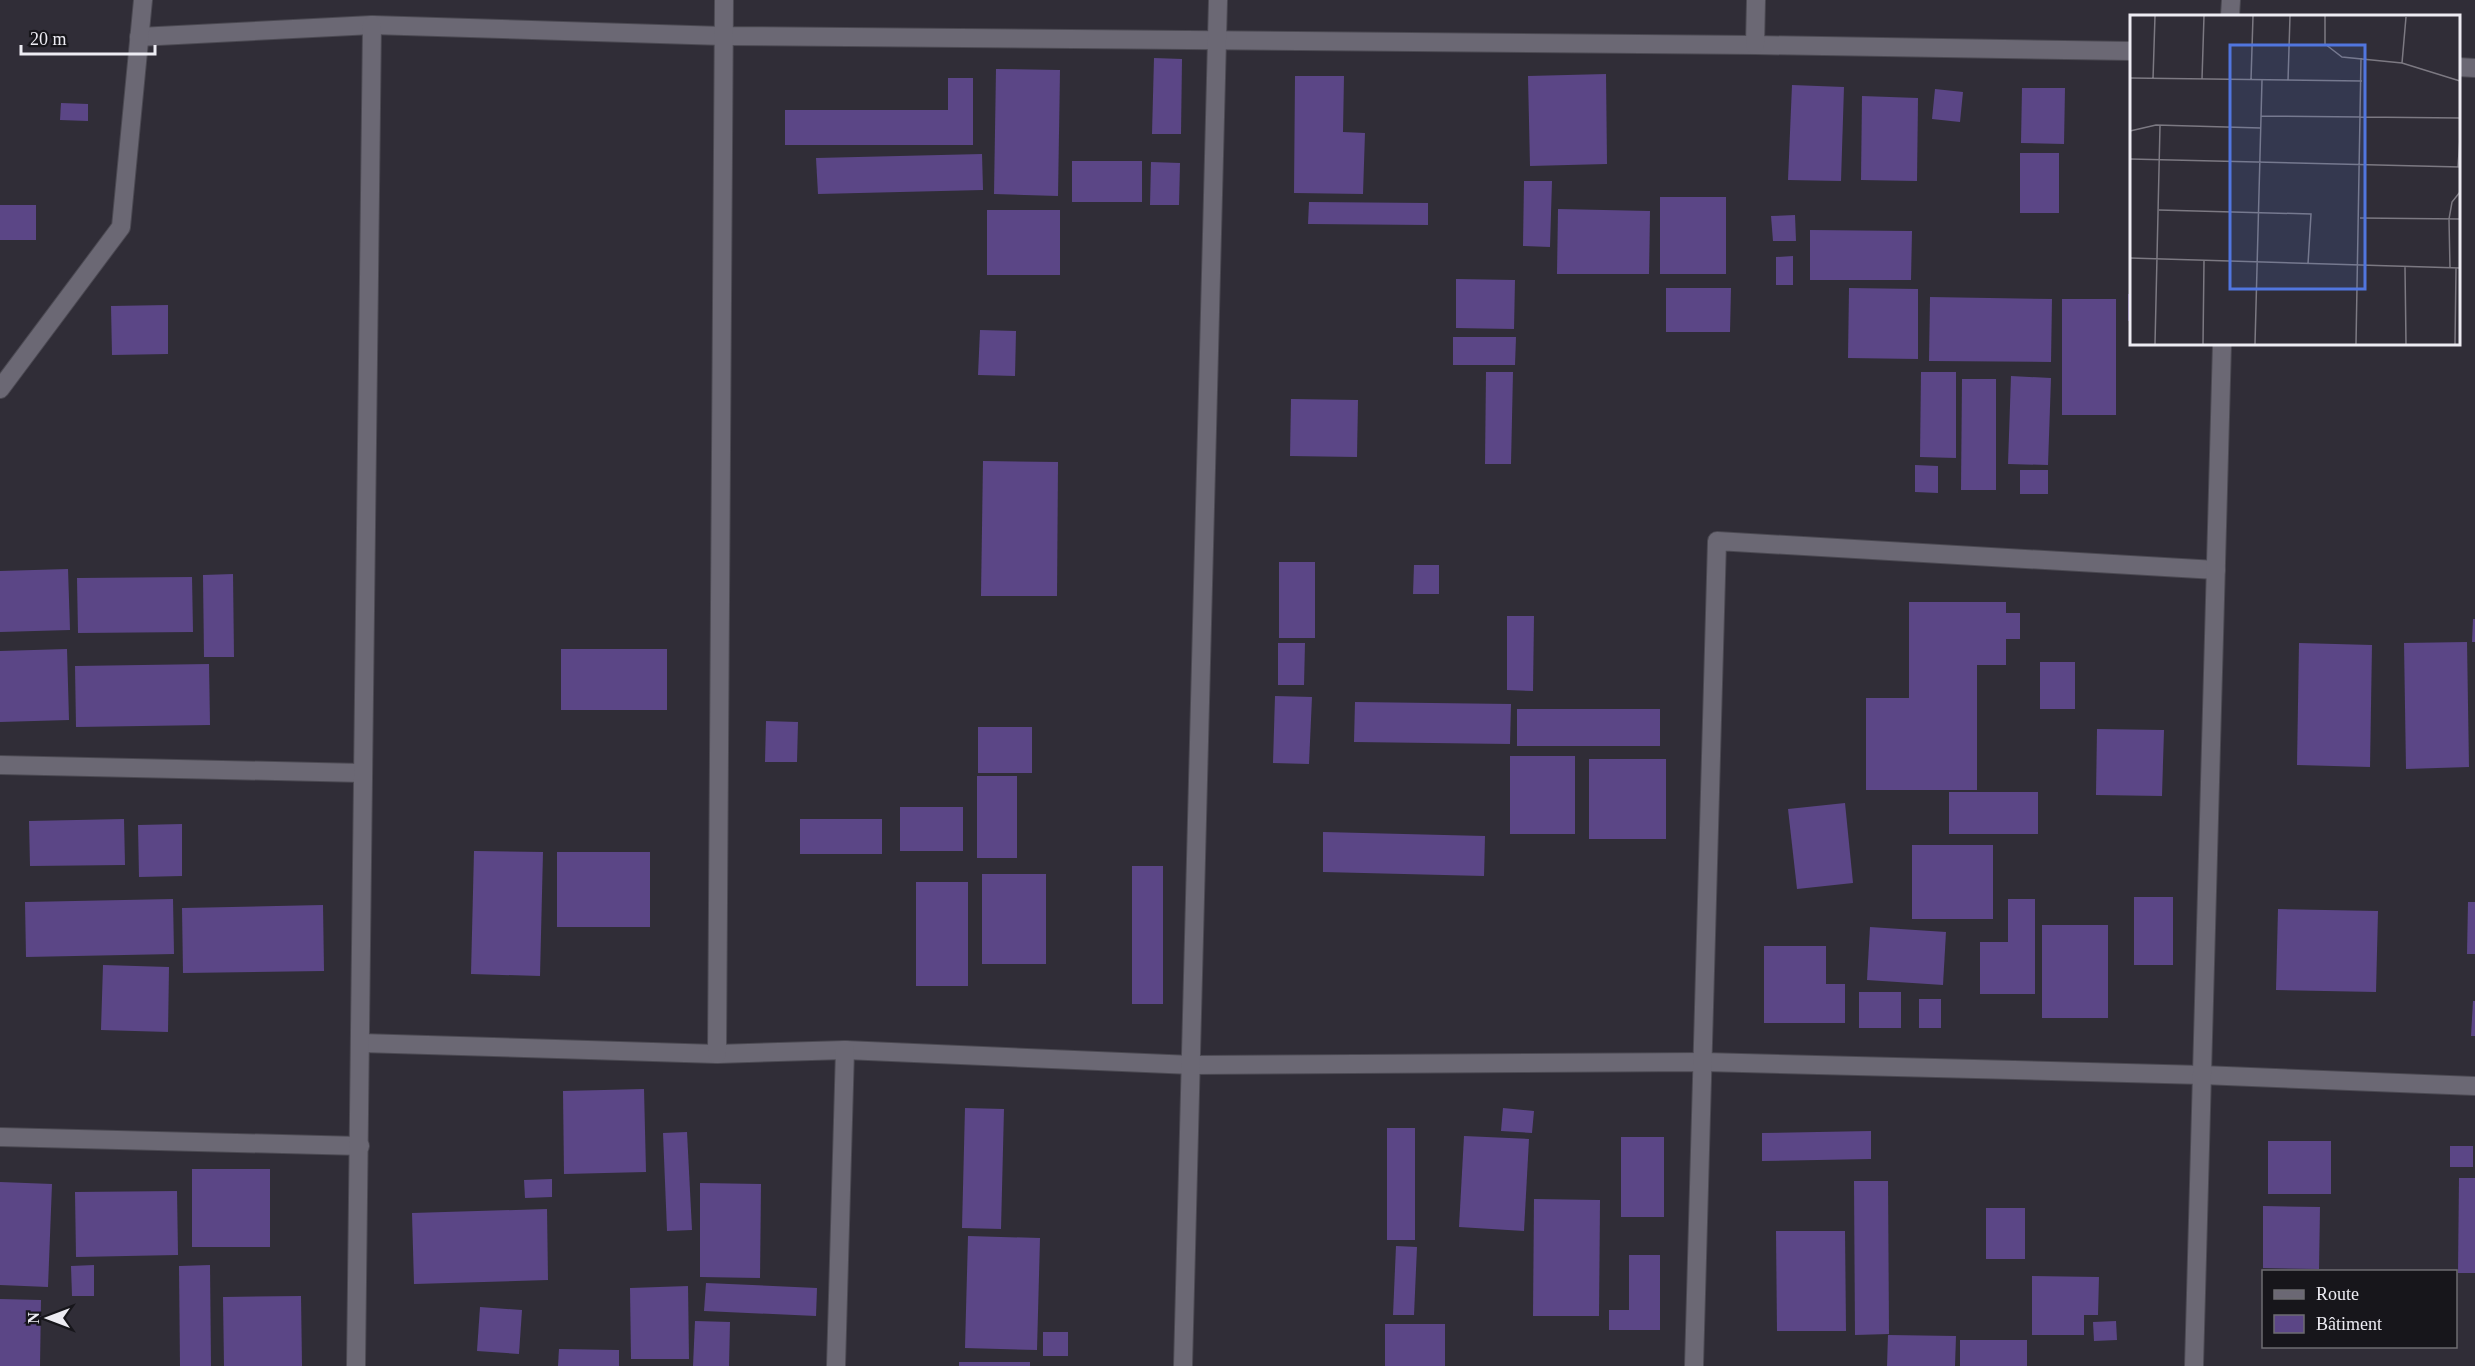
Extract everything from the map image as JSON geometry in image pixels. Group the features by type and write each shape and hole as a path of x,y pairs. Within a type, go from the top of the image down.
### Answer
{"street":[{"path":"0,388 121,227 142,0"},
{"path":"717,1053 724,0"},
{"path":"1183,1366 1218,0"},
{"path":"1755,0 1755,45"},
{"path":"2230,15 2231,0"},
{"path":"139,37 372,25 723,36 1755,45 2130,51"},
{"path":"356,1366 372,25"},
{"path":"2460,67 2475,68"},
{"path":"2194,1366 2222,345"},
{"path":"1694,1366 1717,541 2216,570"},
{"path":"0,765 363,772"},
{"path":"361,1043 717,1053 844,1050 1192,1065 1704,1062 2202,1075 2475,1086"},
{"path":"836,1366 844,1050"},
{"path":"0,1137 360,1146"}],"building":[{"path":"1154,58 1182,59 1181,134 1152,134"},
{"path":"996,69 1060,70 1058,196 994,194"},
{"path":"1606,74 1607,164 1530,166 1528,76"},
{"path":"1295,76 1344,76 1343,132 1365,133 1363,194 1294,193"},
{"path":"948,78 973,78 973,145 785,145 785,110 948,110"},
{"path":"1792,85 1844,87 1841,181 1788,180"},
{"path":"2022,88 2065,88 2064,144 2021,143"},
{"path":"1935,89 1963,92 1960,122 1932,119"},
{"path":"1862,96 1918,98 1917,181 1861,180"},
{"path":"61,103 88,104 88,121 60,120"},
{"path":"2020,153 2059,153 2059,213 2020,213"},
{"path":"982,154 983,190 818,194 816,158"},
{"path":"1072,161 1142,161 1142,202 1072,202"},
{"path":"1151,162 1180,163 1179,205 1150,205"},
{"path":"1524,181 1552,181 1550,247 1523,246"},
{"path":"1660,197 1726,197 1726,274 1660,274"},
{"path":"1309,202 1428,203 1428,225 1308,224"},
{"path":"0,205 36,205 36,240 0,240"},
{"path":"1558,209 1650,211 1649,274 1557,274"},
{"path":"987,210 1060,210 1060,275 987,275"},
{"path":"1795,215 1796,241 1773,241 1771,216"},
{"path":"1810,230 1912,231 1911,280 1810,280"},
{"path":"1793,256 1793,285 1776,285 1776,257"},
{"path":"1456,279 1515,280 1514,329 1456,328"},
{"path":"1666,288 1731,288 1730,332 1666,332"},
{"path":"1849,288 1918,289 1918,359 1848,358"},
{"path":"2128,294 2130,294 2130,321 2128,321"},
{"path":"1930,297 2052,299 2051,362 1929,361"},
{"path":"2062,299 2116,299 2116,415 2062,415"},
{"path":"168,305 168,354 112,355 111,306"},
{"path":"980,330 1016,331 1015,376 978,375"},
{"path":"1453,337 1516,337 1515,365 1453,365"},
{"path":"1486,372 1513,372 1511,464 1485,464"},
{"path":"1921,372 1956,372 1956,458 1920,457"},
{"path":"2011,376 2051,378 2048,465 2008,464"},
{"path":"1962,379 1996,379 1996,490 1961,490"},
{"path":"1291,399 1358,400 1357,457 1290,456"},
{"path":"983,461 1058,462 1057,596 981,596"},
{"path":"1915,465 1938,466 1938,493 1915,492"},
{"path":"2020,470 2048,470 2048,494 2020,494"},
{"path":"1279,562 1315,562 1315,638 1279,638"},
{"path":"1414,565 1439,565 1439,594 1413,594"},
{"path":"68,569 70,630 0,632 0,571"},
{"path":"233,574 234,657 204,657 203,575"},
{"path":"192,577 193,632 78,633 77,578"},
{"path":"1909,602 2006,602 2006,613 2020,613 2020,639 2006,639 2006,665 1977,665 1977,790 1866,790 1866,698 1909,698"},
{"path":"1507,616 1534,616 1533,691 1507,690"},
{"path":"2473,619 2475,619 2475,642 2472,642"},
{"path":"2467,642 2469,767 2406,769 2404,643"},
{"path":"1278,643 1305,643 1304,685 1278,685"},
{"path":"2299,643 2372,645 2370,767 2297,765"},
{"path":"67,649 69,720 0,722 0,651"},
{"path":"561,649 667,649 667,710 561,710"},
{"path":"2040,662 2075,662 2075,709 2040,709"},
{"path":"209,664 210,725 76,727 75,666"},
{"path":"1275,696 1312,697 1309,764 1273,763"},
{"path":"1355,702 1511,704 1510,744 1354,742"},
{"path":"1517,709 1660,709 1660,746 1517,746"},
{"path":"766,721 798,722 797,762 765,762"},
{"path":"978,727 1032,727 1032,773 978,773"},
{"path":"2097,729 2164,730 2162,796 2096,795"},
{"path":"1510,756 1575,756 1575,834 1510,834"},
{"path":"1589,759 1666,759 1666,839 1589,839"},
{"path":"977,776 1017,776 1017,858 977,858"},
{"path":"1949,792 2038,792 2038,834 1949,834"},
{"path":"1845,803 1853,883 1797,889 1788,809"},
{"path":"900,807 963,807 963,851 900,851"},
{"path":"124,819 125,865 30,866 29,821"},
{"path":"800,819 882,819 882,854 800,854"},
{"path":"182,824 182,876 139,877 138,825"},
{"path":"1323,832 1485,836 1484,876 1323,872"},
{"path":"1912,845 1993,845 1993,919 1912,919"},
{"path":"474,851 543,852 540,976 471,974"},
{"path":"557,852 650,852 650,927 557,927"},
{"path":"1132,866 1163,866 1163,1004 1132,1004"},
{"path":"982,874 1046,874 1046,964 982,964"},
{"path":"916,882 968,882 968,986 916,986"},
{"path":"2134,897 2173,897 2173,965 2134,965"},
{"path":"173,899 174,954 26,957 25,902"},
{"path":"2008,899 2035,899 2035,994 1980,994 1980,942 2008,942"},
{"path":"2468,902 2475,902 2475,954 2467,954"},
{"path":"323,905 324,971 183,973 182,908"},
{"path":"2278,909 2378,911 2376,992 2276,990"},
{"path":"2042,925 2108,925 2108,1018 2042,1018"},
{"path":"1870,927 1946,932 1943,985 1867,980"},
{"path":"1764,946 1826,946 1826,984 1845,984 1845,1023 1764,1023"},
{"path":"103,965 169,967 168,1032 101,1030"},
{"path":"1859,992 1901,992 1901,1028 1859,1028"},
{"path":"1919,999 1941,999 1941,1028 1919,1028"},
{"path":"2473,1001 2475,1001 2475,1036 2471,1036"},
{"path":"644,1089 646,1172 564,1174 563,1091"},
{"path":"965,1108 1004,1109 1001,1229 962,1228"},
{"path":"1503,1108 1534,1111 1532,1133 1501,1131"},
{"path":"1387,1128 1415,1128 1415,1240 1387,1240"},
{"path":"1871,1131 1871,1159 1762,1161 1762,1133"},
{"path":"687,1132 692,1230 667,1231 663,1133"},
{"path":"1464,1136 1529,1139 1524,1231 1459,1227"},
{"path":"1621,1137 1664,1137 1664,1217 1621,1217"},
{"path":"2268,1141 2331,1141 2331,1194 2268,1194"},
{"path":"2450,1146 2473,1146 2473,1167 2450,1167"},
{"path":"192,1169 270,1169 270,1247 192,1247"},
{"path":"2459,1178 2475,1178 2475,1273 2458,1273"},
{"path":"552,1179 552,1197 525,1198 524,1180"},
{"path":"1854,1181 1888,1181 1889,1334 1855,1335"},
{"path":"0,1182 52,1184 48,1287 0,1285"},
{"path":"700,1183 761,1184 760,1278 700,1277"},
{"path":"177,1191 178,1255 76,1257 75,1192"},
{"path":"1534,1199 1600,1200 1599,1316 1533,1316"},
{"path":"2263,1206 2320,1207 2319,1269 2263,1268"},
{"path":"1986,1208 2025,1208 2025,1259 1986,1259"},
{"path":"547,1209 548,1280 414,1284 412,1213"},
{"path":"1776,1231 1845,1231 1846,1331 1777,1331"},
{"path":"968,1236 1040,1238 1037,1350 965,1348"},
{"path":"1396,1246 1417,1247 1414,1315 1393,1315"},
{"path":"1629,1255 1660,1255 1660,1330 1609,1330 1609,1310 1629,1310"},
{"path":"94,1265 94,1296 72,1296 71,1266"},
{"path":"210,1265 211,1366 180,1366 179,1266"},
{"path":"2032,1276 2099,1277 2098,1315 2084,1315 2084,1335 2032,1335"},
{"path":"706,1283 817,1288 816,1316 704,1311"},
{"path":"688,1286 689,1359 631,1359 630,1288"},
{"path":"301,1296 302,1366 224,1366 223,1297"},
{"path":"0,1299 41,1300 40,1366 0,1366"},
{"path":"480,1307 522,1310 519,1354 477,1351"},
{"path":"695,1321 730,1322 729,1366 693,1366"},
{"path":"2116,1321 2117,1340 2094,1341 2093,1322"},
{"path":"1385,1324 1445,1324 1445,1366 1385,1366"},
{"path":"1043,1332 1068,1332 1068,1356 1043,1356"},
{"path":"1888,1335 1956,1336 1955,1366 1887,1366"},
{"path":"1960,1340 2027,1340 2027,1366 1960,1366"},
{"path":"559,1349 619,1350 619,1366 558,1366"},
{"path":"959,1362 1030,1362 1030,1366 959,1366"}]}
